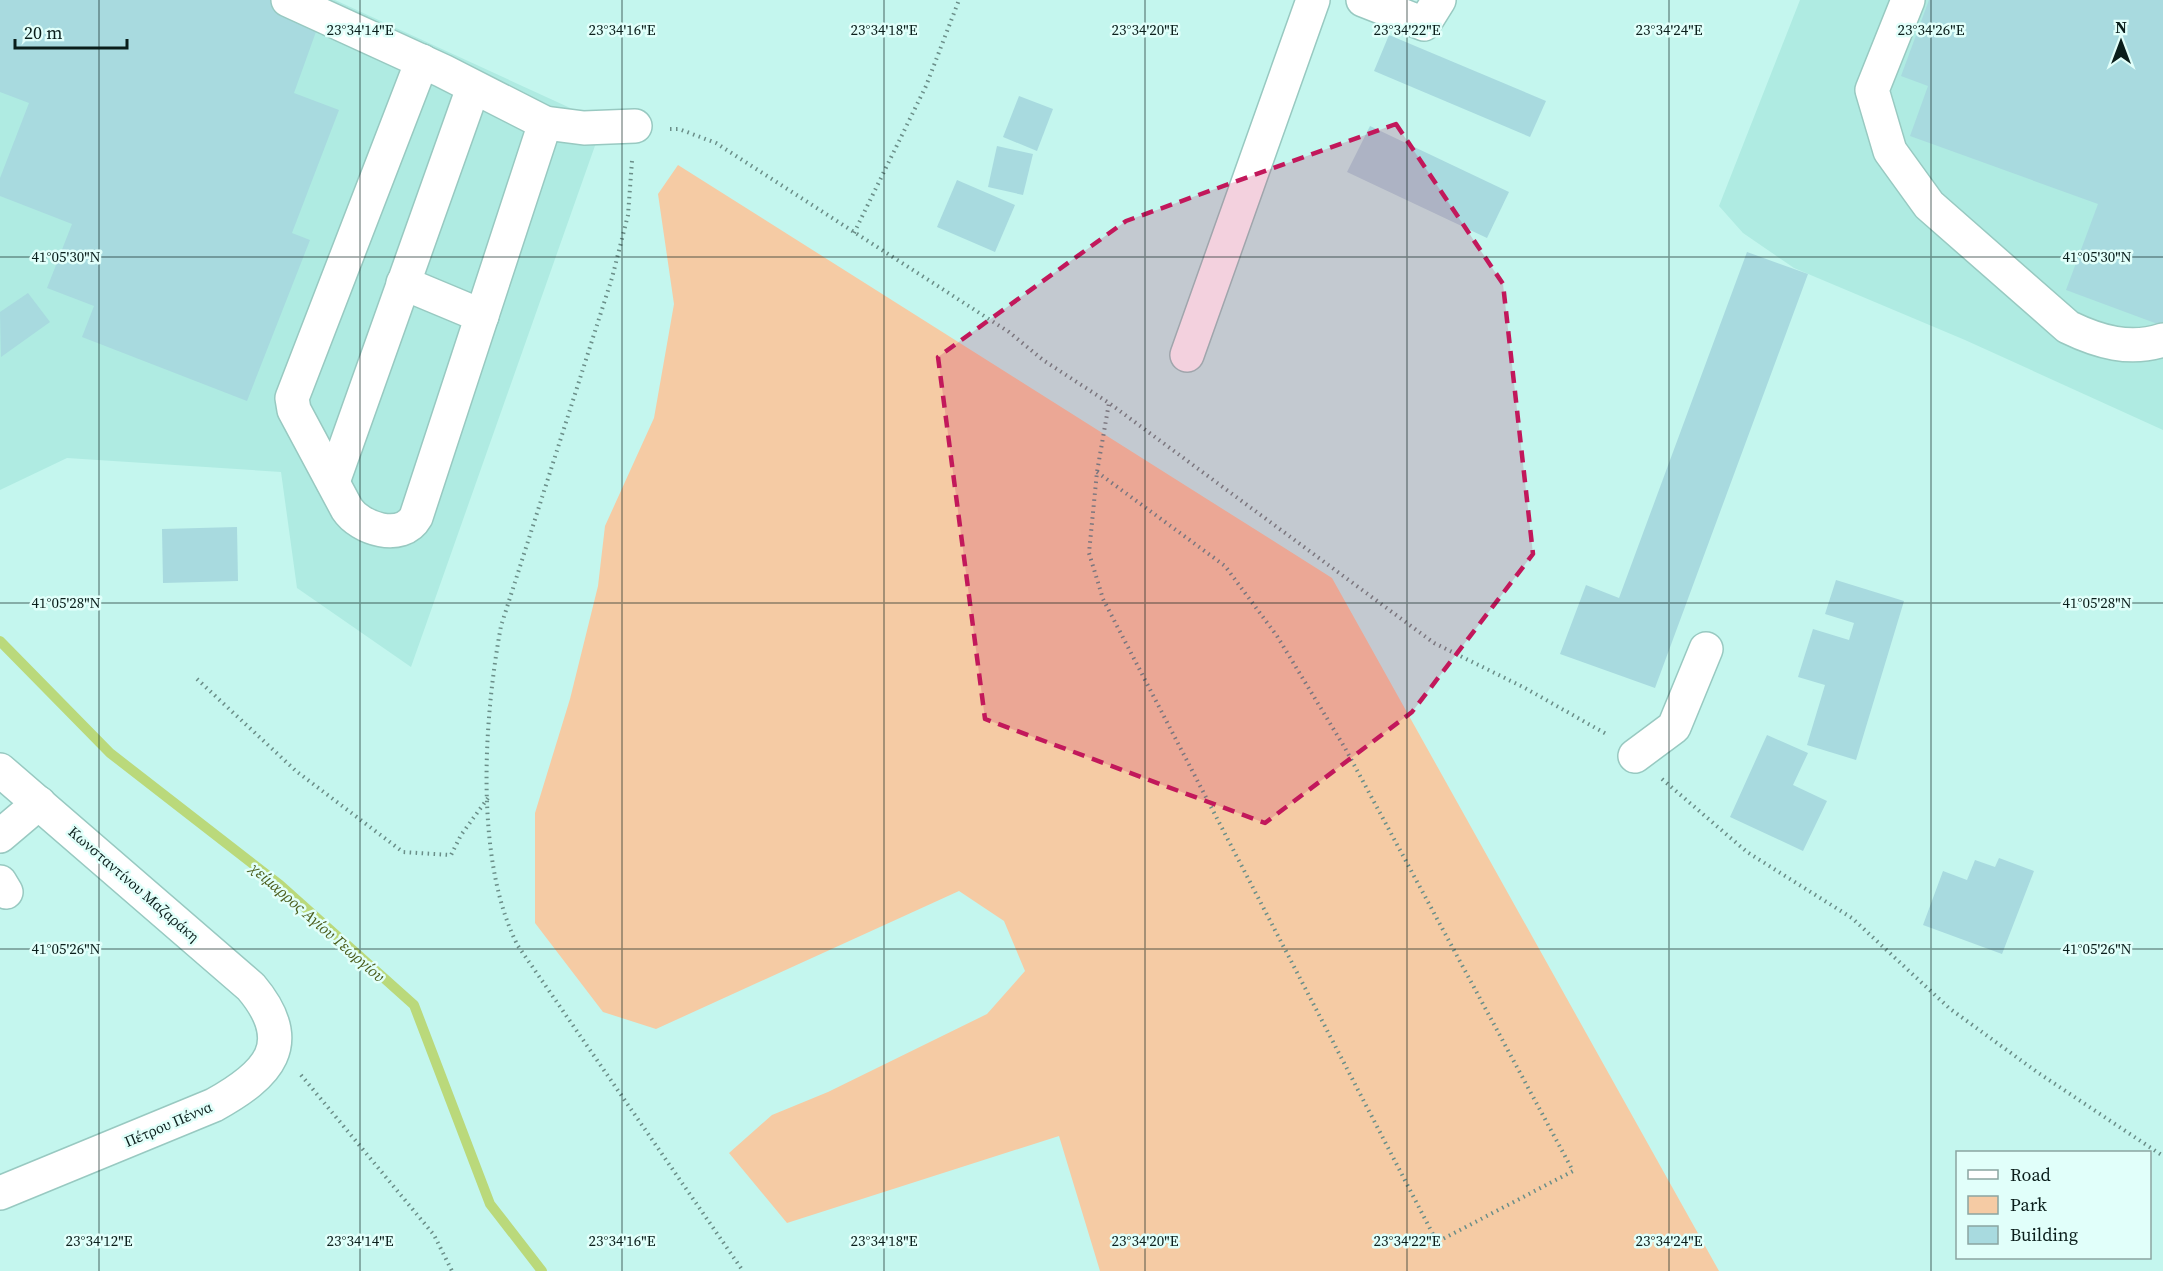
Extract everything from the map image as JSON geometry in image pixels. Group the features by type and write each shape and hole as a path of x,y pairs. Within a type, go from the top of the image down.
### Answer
{"street":[{"path":"288,0 422,62 545,123 584,128 635,126"},
{"path":"1187,355 1312,0"},
{"path":"1363,0 1424,24 1439,0"},
{"path":"1908,0 1872,90 1890,151 1929,205 2068,327 2095,340 2111,344 2148,345 2163,340"},
{"path":"422,62 292,398 294,410 350,514 358,520 395,532 412,525 545,123"},
{"path":"333,482 473,88"},
{"path":"403,283 482,316"},
{"path":"1635,756 1674,727 1707,649"},
{"name":"Κωνσταντίνου Μαζαράκη","path":"0,770 216,954 264,1003 274,1030 274,1044"},
{"path":"0,836 39,803"},
{"name":"Πέτρου Πέννα","path":"0,1193 214,1105 259,1075 267,1065 274,1044"}],"path":[{"path":"854,233 926,86 959,0"},
{"path":"743,1271 518,946 507,924 498,896 489,797 488,735 492,673 501,626 612,278 628,215 635,126 679,129 716,143 1009,332 1043,360 1109,403 1434,643 1525,688 1614,738 1747,852 1852,918 1949,1008 2037,1072 2163,1156"},
{"path":"1097,472 1226,566 1277,636 1345,748 1573,1171 1437,1242 1103,599 1089,554 1097,472 1109,403"},
{"path":"196,679 296,771 403,852 451,855 461,835 489,797"},
{"path":"274,1044 434,1235 452,1271"}],"highlighted area":[{"path":"1396,124 1503,284 1533,554 1412,712 1265,823 985,719 938,357 1126,221"}],"shaded area":[{"path":"0,0 335,0 603,123 411,667 297,588 281,472 67,458 0,490"},
{"path":"1800,0 2163,0 2163,430 1965,340 1794,268 1743,233 1719,206"}],"green space":[{"path":"678,165 1332,578 1719,1271 1100,1271 1059,1136 787,1223 729,1153 772,1115 828,1092 987,1014 1025,971 1004,921 959,891 656,1029 603,1012 535,923 535,813 570,699 598,586 605,526 654,418 674,304 658,194"}],"building":[{"path":"0,0 283,0 322,15 294,93 339,110 292,233 310,240 247,401 82,337 94,306 47,288 72,224 0,196 0,178 29,103 0,92"},
{"path":"1929,0 2163,0 2163,326 2066,290 2098,204 1910,136 1928,86 1901,76"},
{"path":"1389,35 1546,101 1530,137 1374,71"},
{"path":"1019,96 1053,109 1037,151 1003,137"},
{"path":"1370,126 1509,192 1487,238 1347,172"},
{"path":"997,146 1033,154 1023,195 988,187"},
{"path":"957,180 1015,205 995,252 937,227"},
{"path":"1747,252 1808,274 1655,688 1560,654 1586,585 1619,598"},
{"path":"28,293 50,322 1,357 0,312"},
{"path":"237,527 238,581 163,583 162,529"},
{"path":"1836,580 1904,601 1856,760 1807,745 1825,685 1798,677 1813,629 1849,640 1854,623 1825,614"},
{"path":"1767,735 1808,753 1793,785 1827,801 1803,851 1730,817"},
{"path":"1999,858 2034,871 2002,954 1923,925 1943,871 1967,880 1975,860 1995,867"}],"waterway":[{"name":"χείμαρρος Αγίου Γεωργίου","path":"0,641 110,753 280,885 414,1005 490,1204 542,1271"}]}
